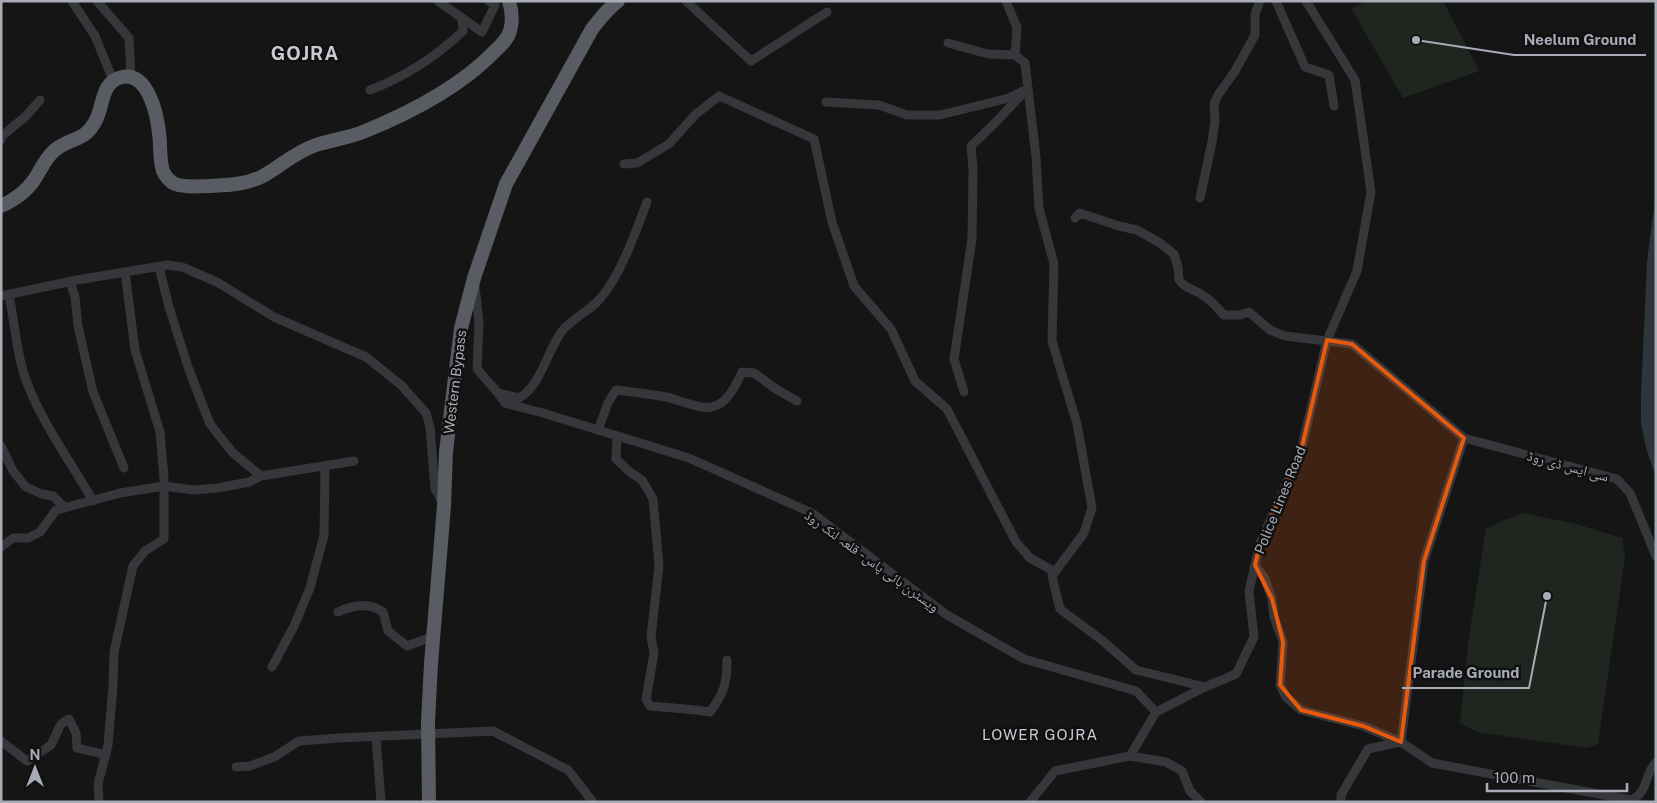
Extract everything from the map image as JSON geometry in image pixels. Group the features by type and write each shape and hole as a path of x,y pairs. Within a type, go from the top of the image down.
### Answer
{"highway":[{"path":"1,206 27,188 47,157 57,148 84,136 97,119 107,86 113,80 130,77 142,84 157,118 162,170 174,184 188,186 244,184 261,177 303,150 368,130 403,114 460,82 489,57 510,32 512,10 509,1"},
{"name":"Western Bypass","path":"429,802 428,734 446,452 461,328 474,278 506,184 592,29 618,1"}],"street":[{"path":"72,1 95,36 113,80"},
{"path":"97,1 129,38 130,77"},
{"path":"438,1 482,32 495,5 489,1"},
{"path":"686,1 752,61 827,12"},
{"path":"1006,1 1017,28 1014,55"},
{"path":"1200,198 1212,142 1214,104 1255,35 1255,14 1260,1"},
{"path":"1276,1 1305,67 1329,75 1334,106"},
{"name":"Police Lines Road","path":"1156,712 1205,687 1236,674 1254,637 1249,591 1260,543 1301,451 1327,340 1356,272 1371,192 1355,80 1306,1"},
{"path":"370,90 389,83 444,49 463,31 462,19"},
{"path":"948,43 988,54 1014,55 1026,63 1036,157 1039,208 1054,264 1052,341 1077,424 1092,508 1084,532 1052,576 1060,609 1103,641 1136,670 1205,687"},
{"path":"826,102 879,105 907,115 940,116 1009,98 1028,88"},
{"path":"964,392 954,360 972,239 973,169 971,146 1028,88"},
{"path":"624,164 637,163 669,144 696,115 719,96 814,140 832,222 854,286 891,329 915,381 947,409 1016,542 1030,558 1055,572"},
{"path":"1,140 2,136 26,116 40,100"},
{"path":"498,393 518,398 530,391 562,331 598,302 610,286 627,252 647,202"},
{"path":"1075,218 1080,213 1137,230 1160,242 1174,254 1178,267 1178,280 1185,287 1199,292 1224,315 1240,315 1249,312 1270,330 1285,336 1352,344 1464,438 1424,561 1401,742"},
{"path":"93,500 38,408 28,386 5,295 70,281 166,265 182,267 217,282 274,317 366,357 401,385 426,413 430,427 435,489 444,506"},
{"path":"159,267 169,307 189,370 210,424 233,453 261,476"},
{"path":"99,802 98,784 108,744 114,652 133,566 145,551 164,539 164,486 160,432 135,350 125,272"},
{"name":"ویسٹرن بائی پاس - قلعہ لنک روڈ","path":"474,278 479,323 477,369 505,403 543,412 689,458 812,513 947,615 1024,659 1136,691 1156,712"},
{"path":"70,281 76,297 78,326 93,392 124,468"},
{"path":"598,430 608,404 616,390 712,407 725,400 736,385 742,372 754,373 797,401"},
{"path":"616,436 616,459 642,480 653,499 659,566 651,637 654,653 646,699 650,706 710,712 723,694 727,660"},
{"name":"سی ایس ڈی روڈ","path":"1464,438 1617,479 1630,493 1656,556"},
{"path":"1,446 13,471 26,487 42,494 53,496 65,508"},
{"path":"1,546 13,538 28,538 40,532 56,510 120,493 164,486 192,490 209,489 249,482 261,476 354,461"},
{"path":"272,667 294,626 312,579 324,535 325,466"},
{"path":"1255,565 1264,577 1272,599 1274,617 1283,642 1280,685 1286,697 1301,710 1363,726 1401,742 1432,763 1631,801 1642,792 1646,779 1656,762"},
{"path":"338,612 353,606 375,606 383,612 388,631 407,646 434,636"},
{"path":"1130,756 1156,712"},
{"path":"1,741 27,760 51,745 61,724 69,719 76,733 77,748 106,755"},
{"path":"236,767 250,766 274,757 299,741 493,731 568,770 593,802"},
{"path":"376,737 380,802"},
{"path":"1349,802 1341,798 1368,748 1401,742"},
{"path":"1030,802 1055,771 1130,756 1166,762 1182,771 1190,791 1202,802"}],"highlighted area":[{"path":"1327,340 1352,344 1464,438 1424,561 1401,742 1363,726 1301,710 1280,685 1283,642 1272,599 1255,565 1260,543 1301,451"}],"shaded area":[{"path":"1368,1 1443,1 1479,71 1403,98 1351,8"},
{"path":"1656,192 1656,478 1646,448 1641,423 1641,395 1647,262"},
{"path":"1523,513 1576,524 1622,538 1625,557 1598,744 1587,748 1477,732 1460,723 1469,636 1486,529"}],"place":[{"name":"Neelum Ground","path":"1416,40"},
{"name":"Parade Ground","path":"1547,596"}],"district":[{"name":"GOJRA","path":"305,53"},
{"name":"LOWER GOJRA","path":"1040,735"}]}
